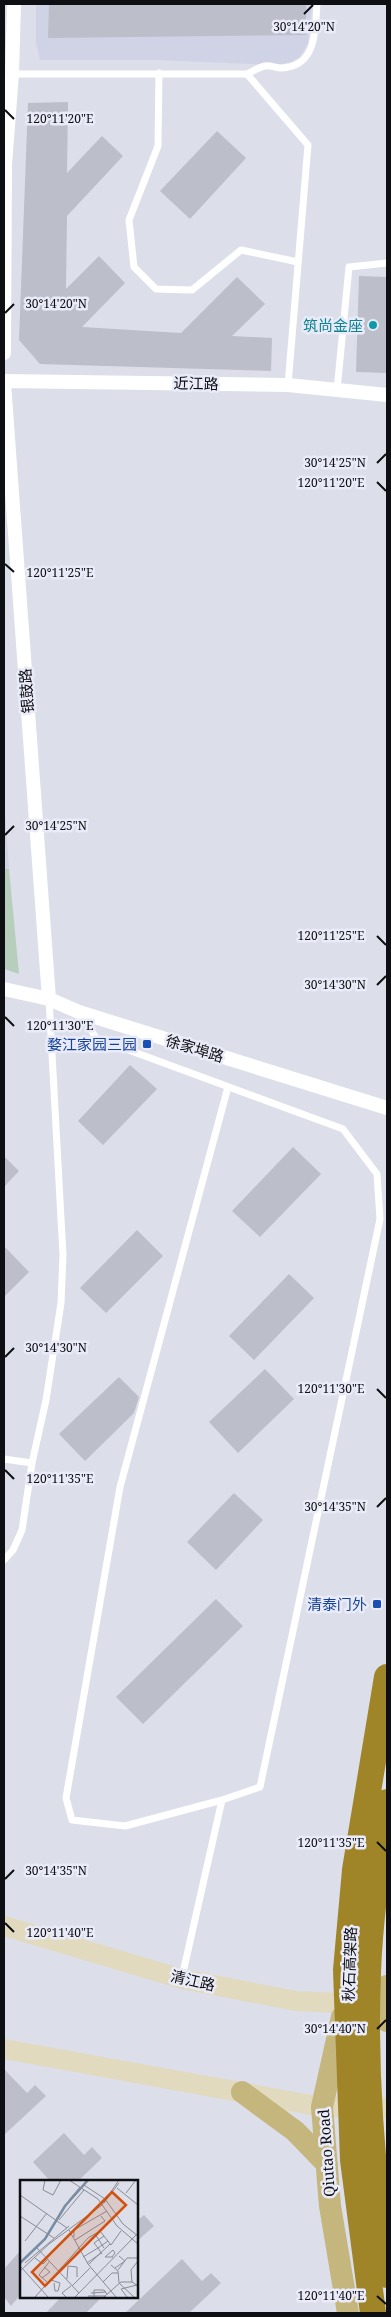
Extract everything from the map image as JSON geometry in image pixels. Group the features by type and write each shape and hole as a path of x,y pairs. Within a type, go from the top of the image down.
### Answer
{"highway":[{"name":"秋石高架路","path":"372,2313 353,2160 346,1970 355,1870 387,1677"},
{"name":"秋石高架路","path":"387,1802 368,1970 367,2082 375,2195 387,2275"}],"main road":[{"name":"Qiutao Road","path":"348,2313 330,2206 322,2107 345,2003 345,1910 355,1826 368,1749 387,1668"},
{"name":"清江路","path":"4,1926 182,1978 296,2001 387,2005"},
{"path":"4,2049 322,2107 387,2108"},
{"path":"242,2092 295,2131 326,2164"}],"street":[{"path":"4,353 4,164 12,74 14,4"},
{"name":"近江路","path":"4,382 288,385 387,395"},
{"name":"银鼓路","path":"4,382 49,999"},
{"name":"徐家埠路","path":"4,989 49,999 79,1012 387,1108"}],"lane":[{"path":"12,74 247,74 265,66 282,68 298,64 308,56 314,37 317,4"},
{"path":"159,73 158,146 129,220 134,267 156,289 192,290 241,250 298,262"},
{"path":"247,74 308,145 288,385"},
{"path":"337,390 349,267 387,263"},
{"path":"4,1560 13,1550 22,1530 32,1462 46,1400 61,1303 63,1255 49,999"},
{"path":"79,1012 96,1038 343,1129 377,1174 380,1219 260,1787 222,1800 124,1826 72,1820 66,1798 120,1487 228,1087"},
{"path":"4,1459 32,1462"},
{"path":"182,1978 222,1800"}],"shaded area":[{"path":"36,4 312,4 308,43 300,57 291,62 276,65 158,60 40,60 36,42"},
{"path":"4,795 9,869 4,869"}],"green space":[{"path":"4,869 9,869 19,974 4,969"}],"building":[{"path":"49,4 306,4 306,35 48,38"},
{"path":"68,102 67,173 102,136 123,156 67,216 66,289 99,256 125,283 82,327 181,333 237,277 265,304 232,336 272,338 271,371 40,364 19,340 28,103"},
{"path":"217,131 246,158 190,219 160,191"},
{"name":"筑尚金座","path":"359,276 387,277 387,373 356,372"},
{"path":"130,1065 157,1089 103,1145 78,1121"},
{"path":"293,1147 321,1174 260,1237 232,1211"},
{"path":"4,1156 19,1171 4,1187"},
{"path":"137,1230 163,1256 106,1313 80,1288"},
{"path":"4,1246 29,1272 4,1297"},
{"path":"289,1274 314,1298 254,1360 229,1336"},
{"path":"265,1369 294,1399 238,1453 209,1422"},
{"path":"119,1377 139,1397 134,1413 85,1461 59,1434"},
{"path":"234,1493 263,1520 216,1570 187,1542"},
{"path":"216,1599 243,1626 143,1724 116,1697"},
{"path":"4,2069 27,2093 35,2085 46,2096 4,2135"},
{"path":"64,2133 84,2155 92,2147 102,2158 79,2180 49,2180 33,2162"},
{"path":"144,2215 154,2226 138,2240 138,2220"},
{"path":"20,2251 20,2295 11,2306 4,2297 4,2269"},
{"path":"182,2259 202,2281 211,2273 221,2283 189,2313 125,2313"},
{"path":"61,2297 102,2297 86,2313 46,2313"}],"place":[{"name":"筑尚金座","path":"373,325"},
{"name":"婺江家园三园","path":"147,1044"},
{"name":"清泰门外","path":"377,1604"}]}
